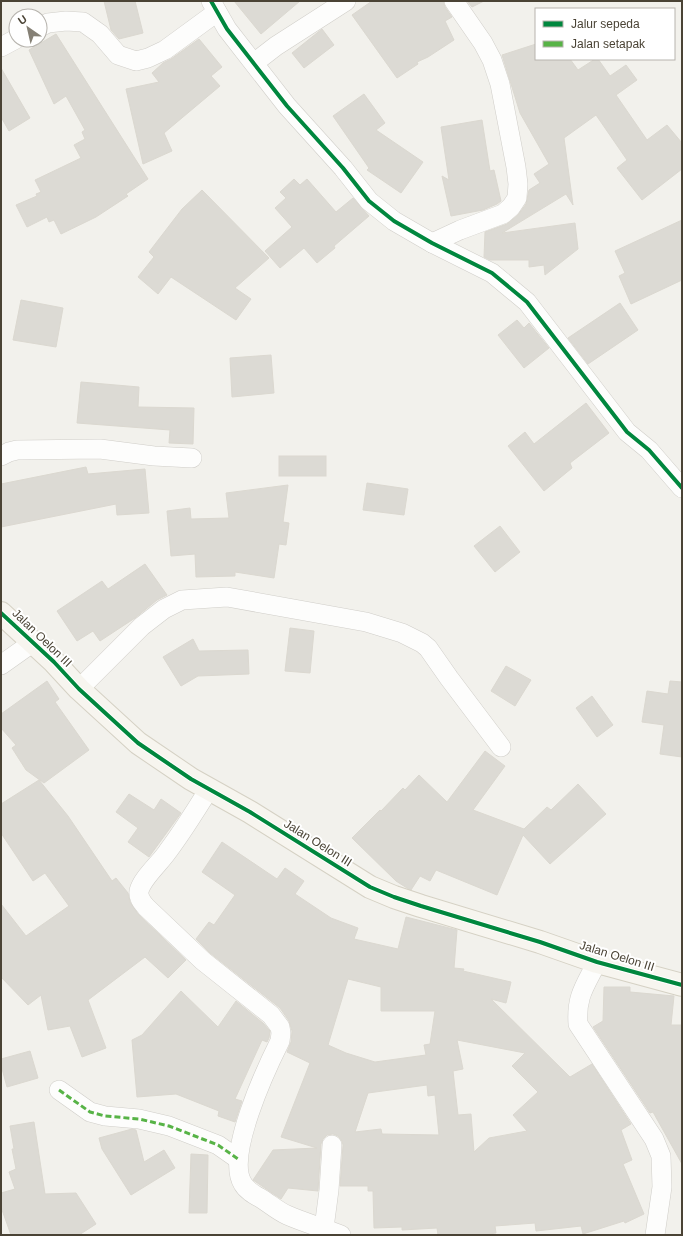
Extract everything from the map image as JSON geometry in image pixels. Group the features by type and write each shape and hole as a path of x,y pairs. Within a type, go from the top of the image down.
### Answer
{"street":[{"path":"254,63 276,46 346,1"},
{"path":"432,243 460,230 503,214 511,207 516,198 518,184 500,84 492,60 483,43 454,1"},
{"path":"48,23 66,21 83,22 100,34 118,55 136,61 148,58 165,50 214,6 227,29 287,106 343,168 369,202 394,221 432,243 492,273 527,302 628,432 649,450 682,488"},
{"path":"1,456 17,450 100,450 154,456 192,458"},
{"path":"79,689 142,626 164,609 182,600 227,597 366,622 402,633 422,643 428,648 501,747"},
{"name":"Jalan Oelon III","path":"1,614 54,662 79,689 138,743 191,779 250,812 370,887 414,904 540,942 596,962 682,985"},
{"path":"1,665 32,642"},
{"path":"209,790 168,852 142,885 139,897 144,904 203,961 266,1011 280,1027 280,1041 258,1089 242,1134 238,1159 238,1171 243,1185 249,1191 287,1215 333,1232 329,1190 332,1145"},
{"path":"596,962 579,997 577,1010 578,1024 654,1139 661,1156 662,1187 654,1235"},
{"path":"59,1090 90,1112 105,1116 139,1119 170,1126 218,1146 238,1159"}],"building":[{"path":"104,1 135,1 143,33 119,39 111,30"},
{"path":"234,1 300,1 261,34"},
{"path":"372,1 443,1 452,17 445,21 454,40 428,57 417,62 418,64 397,78 352,15"},
{"path":"467,1 484,1 472,7"},
{"path":"322,29 334,45 304,68 292,53"},
{"path":"56,34 148,179 126,194 128,196 96,217 61,234 54,220 49,222 47,217 27,227 16,205 37,196 36,194 41,192 35,180 81,158 74,145 85,139 82,132 85,130 66,96 54,104 29,50 32,48 48,48 48,39"},
{"path":"199,39 222,67 211,76 220,86 164,133 172,151 143,164 126,89 159,82 152,73 163,63"},
{"path":"535,44 535,60 571,60 578,70 593,60 599,60 610,76 626,65 637,80 616,95 647,140 667,125 682,143 682,169 642,200 617,168 627,160 596,115 564,138 573,205 566,194 502,233 575,223 578,249 545,275 544,265 529,267 529,260 490,260 484,257 485,232 507,224 518,215 526,204 529,190 540,183 534,174 549,164 520,113 502,55"},
{"path":"1,68 30,118 9,131 1,117"},
{"path":"364,94 385,123 376,130 423,162 401,193 367,170 369,168 333,116"},
{"path":"482,120 490,171 494,170 501,201 483,210 451,216 442,176 449,180 441,127"},
{"path":"294,179 300,185 307,179 336,212 353,198 369,216 334,246 335,248 317,263 304,248 280,268 265,251 292,227 275,208 286,198 280,192"},
{"path":"202,190 269,258 235,288 251,299 236,320 171,277 158,294 138,277 154,257 149,252 182,209"},
{"path":"682,220 682,280 631,304 619,276 625,273 615,251"},
{"path":"21,300 63,308 56,347 13,340"},
{"path":"620,303 638,330 588,364 568,338"},
{"path":"517,320 524,328 529,323 549,348 524,368 498,335"},
{"path":"271,355 274,393 232,397 230,358"},
{"path":"81,382 139,387 138,407 194,408 193,444 169,443 170,430 77,423"},
{"path":"586,403 609,433 570,463 572,468 544,491 508,446 525,432 534,444"},
{"path":"279,456 326,456 326,476 279,476"},
{"path":"86,467 88,474 145,469 149,513 117,515 116,504 1,527 1,484"},
{"path":"367,483 408,489 404,515 363,510"},
{"path":"288,485 283,522 289,523 286,545 279,544 274,578 235,572 235,576 196,577 195,554 171,556 167,511 190,508 191,519 229,518 226,493"},
{"path":"500,526 520,552 495,572 474,546"},
{"path":"145,564 167,595 157,600 135,618 100,641 93,631 77,641 57,611 102,581 108,589"},
{"path":"290,628 314,631 310,673 285,671"},
{"path":"193,639 199,651 248,650 249,674 198,676 181,686 163,657"},
{"path":"506,666 531,680 515,706 491,691"},
{"path":"47,681 59,699 55,702 89,750 44,783 26,770 12,748 16,745 1,728 1,714"},
{"path":"670,681 682,682 682,757 660,754 664,725 642,722 647,691 668,694"},
{"path":"592,696 613,725 597,737 576,708"},
{"path":"485,751 505,766 473,810 524,829 547,807 551,810 578,784 606,814 550,864 523,835 497,895 436,870 430,881 420,876 411,890 396,881 352,838 403,788 405,790 419,775 447,802"},
{"path":"39,780 68,816 112,881 116,878 128,893 130,902 138,914 186,960 168,978 145,957 88,1000 106,1048 82,1057 70,1026 48,1030 41,995 28,1005 1,977 1,904 26,936 69,906 45,873 33,881 1,833 1,804"},
{"path":"129,794 154,810 161,799 181,813 149,857 128,842 138,828 116,812"},
{"path":"222,842 277,879 285,868 304,881 295,894 331,918 358,928 354,939 398,949 406,917 457,930 454,968 464,969 463,971 511,982 506,1003 491,999 570,1077 592,1064 631,1124 621,1130 632,1160 623,1164 644,1214 625,1223 624,1221 583,1234 581,1226 536,1231 535,1223 495,1226 496,1233 489,1235 438,1235 437,1228 402,1230 402,1227 374,1228 373,1191 368,1191 368,1186 340,1186 343,1145 338,1136 333,1134 327,1135 321,1144 318,1191 288,1188 281,1199 253,1180 273,1150 317,1148 281,1137 310,1063 287,1052 291,1042 292,1031 289,1021 280,1008 210,953 196,939 209,922 214,925 235,895 202,872","holes":["348,979 381,987 381,1011 435,1011 430,1044 424,1045 426,1055 375,1062 346,1053 328,1045","457,1040 525,1053 512,1066 538,1092 513,1115 527,1131 489,1138 474,1152 471,1114 458,1115 453,1071 463,1069","427,1085 428,1096 435,1095 439,1135 382,1134 381,1129 355,1132 368,1093"]},
{"path":"604,987 630,987 630,992 674,996 671,1025 682,1025 682,1164 653,1112 650,1113 593,1027 603,1021"},
{"path":"181,991 218,1027 236,1001 263,1023 270,1031 267,1042 262,1040 235,1099 242,1101 235,1122 218,1116 219,1111 176,1094 137,1097 132,1040 142,1035"},
{"path":"30,1051 38,1078 7,1087 1,1065 1,1059"},
{"path":"34,1122 45,1194 76,1193 96,1224 79,1235 11,1235 1,1207 1,1193 15,1189 9,1172 16,1169 10,1126"},
{"path":"132,1129 136,1130 144,1162 164,1150 175,1168 131,1195 102,1149 99,1138"},
{"path":"191,1154 208,1155 207,1213 189,1213"}],"marked path":[{"path":"59,1090 90,1112 105,1116 139,1119 169,1126 218,1145 238,1159"}],"cycle path":[{"path":"211,1 227,29 287,106 343,168 369,201 394,221 432,243 492,273 527,302 627,432 649,450 682,488"},
{"path":"1,613 54,662 79,689 138,743 191,779 250,812 370,887 421,906 540,942 597,962 682,985"}]}
